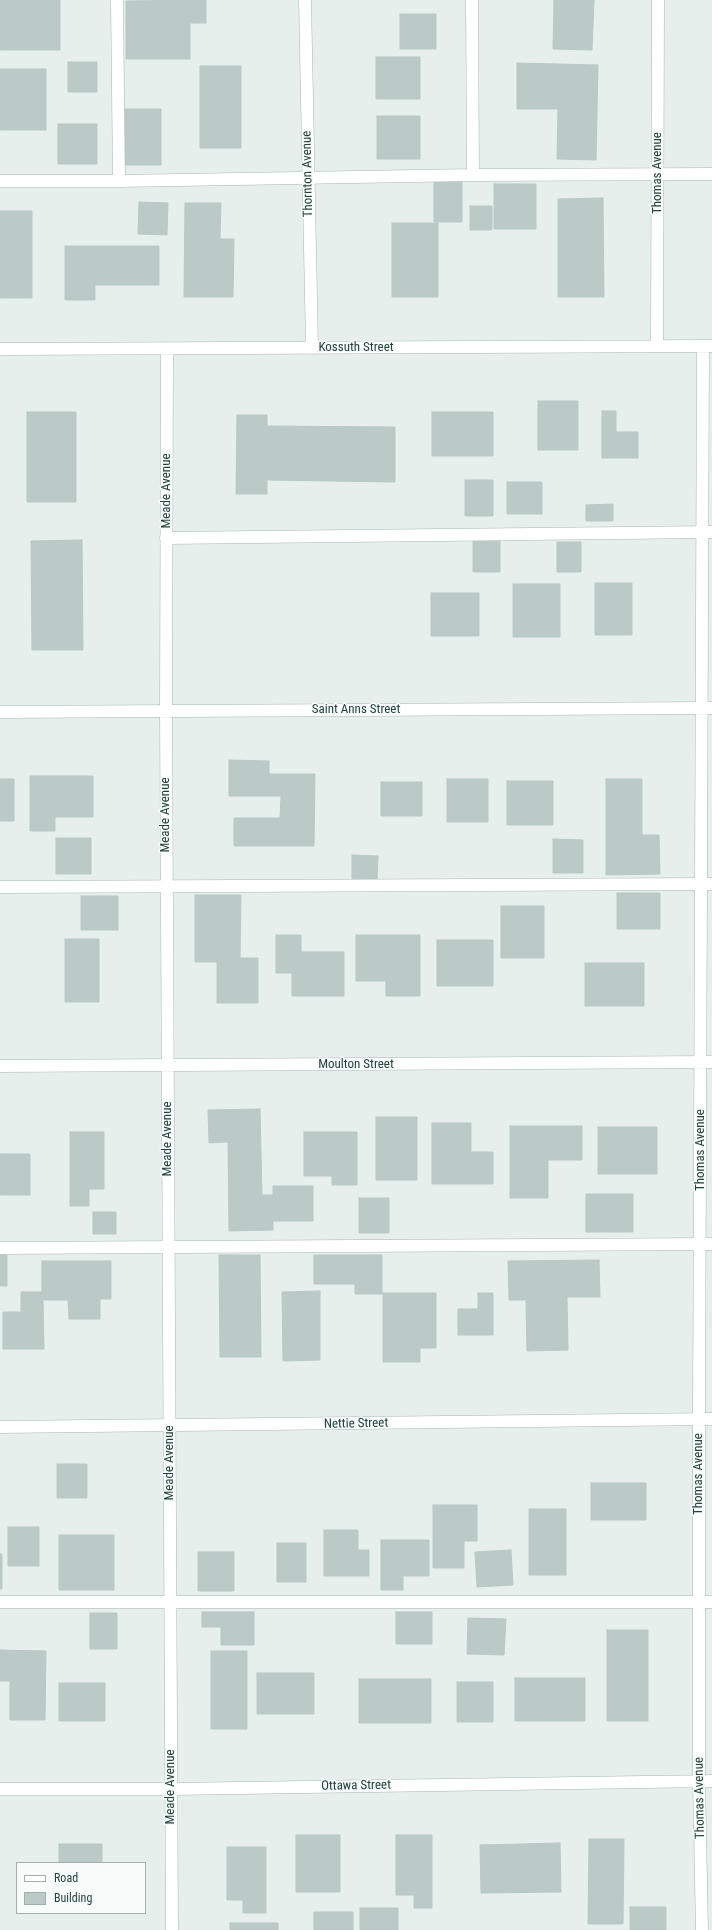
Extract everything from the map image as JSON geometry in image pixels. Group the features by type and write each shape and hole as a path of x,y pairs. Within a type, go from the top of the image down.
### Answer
{"street":[{"path":"118,0 119,181"},
{"name":"Thornton Avenue","path":"305,0 312,348"},
{"path":"472,0 473,175"},
{"name":"Thomas Avenue","path":"657,345 658,0"},
{"path":"0,181 308,179 473,175 712,174"},
{"name":"Kossuth Street","path":"0,350 657,345 708,346"},
{"name":"Thomas Avenue","path":"702,1930 699,1781 699,1419 706,1244 708,346"},
{"name":"Meade Avenue","path":"167,349 166,711 172,1930"},
{"path":"166,538 707,532"},
{"name":"Saint Anns Street","path":"0,712 707,708"},
{"path":"0,887 707,884"},
{"name":"Moulton Street","path":"0,1066 707,1062"},
{"path":"0,1248 706,1244"},
{"name":"Nettie Street","path":"0,1427 712,1419"},
{"path":"0,1602 712,1602"},
{"name":"Ottawa Street","path":"0,1789 171,1789 712,1781"}],"building":[{"path":"0,0 60,0 60,50 0,50"},
{"path":"206,0 206,23 190,23 190,59 126,59 126,1"},
{"path":"554,0 594,0 592,50 553,49"},
{"path":"400,14 436,14 436,49 400,49"},
{"path":"376,57 420,57 420,99 376,99"},
{"path":"68,62 97,62 97,92 68,92"},
{"path":"517,63 598,65 596,160 557,159 558,109 517,109"},
{"path":"200,66 241,66 241,148 200,148"},
{"path":"0,69 46,69 46,130 0,130"},
{"path":"125,109 161,109 161,165 125,165"},
{"path":"377,116 420,116 420,159 377,159"},
{"path":"58,124 97,124 97,164 58,164"},
{"path":"434,181 462,181 462,222 434,222"},
{"path":"494,184 536,184 536,229 494,229"},
{"path":"603,198 604,297 558,297 558,199"},
{"path":"139,202 168,203 167,235 138,234"},
{"path":"185,203 221,203 220,239 234,239 233,297 184,297"},
{"path":"470,206 492,206 492,230 470,230"},
{"path":"0,211 32,211 32,298 0,298"},
{"path":"392,223 438,223 438,297 392,297"},
{"path":"65,246 159,246 159,285 95,285 95,300 65,300"},
{"path":"538,401 578,401 578,450 538,450"},
{"path":"602,411 616,411 616,432 638,432 638,458 602,458"},
{"path":"27,412 76,412 76,502 27,502"},
{"path":"432,412 493,412 493,456 432,456"},
{"path":"237,415 267,415 267,426 395,427 395,482 267,480 267,494 236,494"},
{"path":"465,480 493,480 493,516 465,516"},
{"path":"507,482 542,482 542,514 507,514"},
{"path":"613,504 613,521 586,521 586,505"},
{"path":"82,540 83,650 32,650 31,541"},
{"path":"473,540 500,540 500,572 473,572"},
{"path":"557,542 581,542 581,572 557,572"},
{"path":"595,583 632,583 632,635 595,635"},
{"path":"513,584 560,584 560,637 513,637"},
{"path":"431,593 479,593 479,636 431,636"},
{"path":"229,760 269,761 269,774 315,774 314,846 234,846 234,818 280,818 281,796 229,796"},
{"path":"30,776 93,776 93,817 55,817 55,831 30,831"},
{"path":"0,779 14,779 14,821 0,821"},
{"path":"447,779 488,779 488,822 447,822"},
{"path":"606,779 642,779 642,835 659,835 660,874 606,875"},
{"path":"507,781 553,781 553,825 507,825"},
{"path":"381,782 422,782 422,816 381,816"},
{"path":"56,838 91,838 91,874 56,874"},
{"path":"553,839 583,840 583,873 553,873"},
{"path":"352,855 378,856 377,879 352,879"},
{"path":"617,893 660,893 660,929 617,929"},
{"path":"195,895 241,895 240,958 258,958 258,1003 217,1003 217,962 195,962"},
{"path":"81,896 118,896 118,930 81,930"},
{"path":"501,906 544,906 544,958 501,958"},
{"path":"276,935 301,935 301,952 344,952 344,996 292,996 292,973 276,973"},
{"path":"356,935 420,935 420,996 386,996 386,981 356,981"},
{"path":"65,939 99,939 99,1002 65,1002"},
{"path":"437,940 493,940 493,986 437,986"},
{"path":"585,963 644,963 644,1006 585,1006"},
{"path":"260,1109 262,1195 273,1195 273,1186 313,1186 313,1221 273,1221 273,1230 229,1231 228,1142 209,1143 208,1110"},
{"path":"376,1117 417,1117 417,1180 376,1180"},
{"path":"432,1123 471,1123 471,1152 493,1152 493,1184 432,1184"},
{"path":"510,1126 582,1126 582,1160 548,1160 548,1198 510,1198"},
{"path":"598,1127 657,1127 657,1174 598,1174"},
{"path":"70,1132 104,1132 104,1189 89,1189 89,1206 70,1206"},
{"path":"304,1132 357,1132 357,1185 332,1185 332,1176 304,1176"},
{"path":"0,1154 30,1154 30,1195 0,1195"},
{"path":"586,1194 633,1194 633,1232 586,1232"},
{"path":"359,1198 389,1198 389,1233 359,1233"},
{"path":"93,1212 116,1212 116,1234 93,1234"},
{"path":"0,1255 7,1255 7,1286 0,1286"},
{"path":"219,1255 260,1255 261,1357 220,1357"},
{"path":"314,1255 382,1255 382,1294 355,1294 355,1284 314,1284"},
{"path":"599,1260 600,1297 567,1297 568,1350 527,1351 526,1300 509,1300 508,1261"},
{"path":"42,1261 111,1261 111,1299 100,1299 100,1319 69,1319 68,1300 43,1300 44,1349 3,1349 3,1312 21,1312 21,1292 42,1292"},
{"path":"320,1291 320,1360 283,1361 282,1292"},
{"path":"383,1293 436,1293 436,1348 420,1348 420,1362 383,1362"},
{"path":"478,1293 493,1293 493,1335 458,1335 458,1309 478,1309"},
{"path":"57,1464 87,1464 87,1498 57,1498"},
{"path":"591,1483 646,1483 646,1520 591,1520"},
{"path":"433,1505 477,1505 477,1541 464,1541 464,1568 433,1568"},
{"path":"529,1509 566,1509 566,1575 529,1575"},
{"path":"8,1527 39,1527 39,1566 8,1566"},
{"path":"324,1530 358,1530 358,1550 369,1550 369,1576 324,1576"},
{"path":"59,1535 114,1535 114,1590 59,1590"},
{"path":"381,1540 429,1540 429,1576 403,1576 403,1590 381,1590"},
{"path":"277,1543 306,1543 306,1582 277,1582"},
{"path":"511,1550 513,1585 477,1587 475,1552"},
{"path":"198,1552 234,1552 234,1591 198,1591"},
{"path":"0,1554 2,1554 2,1589 0,1589"},
{"path":"202,1612 254,1612 254,1645 221,1645 221,1627 202,1627"},
{"path":"396,1612 432,1612 432,1644 396,1644"},
{"path":"90,1613 117,1613 117,1649 90,1649"},
{"path":"468,1618 506,1619 504,1655 467,1654"},
{"path":"607,1630 648,1630 648,1721 607,1721"},
{"path":"0,1650 46,1651 45,1720 10,1720 10,1681 0,1681"},
{"path":"211,1651 247,1651 247,1729 211,1729"},
{"path":"257,1673 314,1673 314,1714 257,1714"},
{"path":"515,1678 585,1678 585,1721 515,1721"},
{"path":"359,1679 431,1679 431,1723 359,1723"},
{"path":"457,1682 493,1682 493,1722 457,1722"},
{"path":"59,1683 105,1683 105,1721 59,1721"},
{"path":"296,1835 340,1835 340,1892 296,1892"},
{"path":"396,1835 432,1835 432,1908 414,1908 414,1895 396,1895"},
{"path":"589,1839 624,1839 623,1924 588,1924"},
{"path":"560,1843 561,1892 481,1893 480,1845"},
{"path":"59,1844 102,1844 102,1862 59,1862"},
{"path":"227,1847 266,1847 266,1913 243,1913 243,1900 227,1900"},
{"path":"630,1907 666,1907 666,1930 630,1930"},
{"path":"360,1908 398,1908 398,1930 360,1930"},
{"path":"314,1912 353,1912 353,1930 314,1930"},
{"path":"230,1923 278,1923 278,1930 230,1930"}]}
